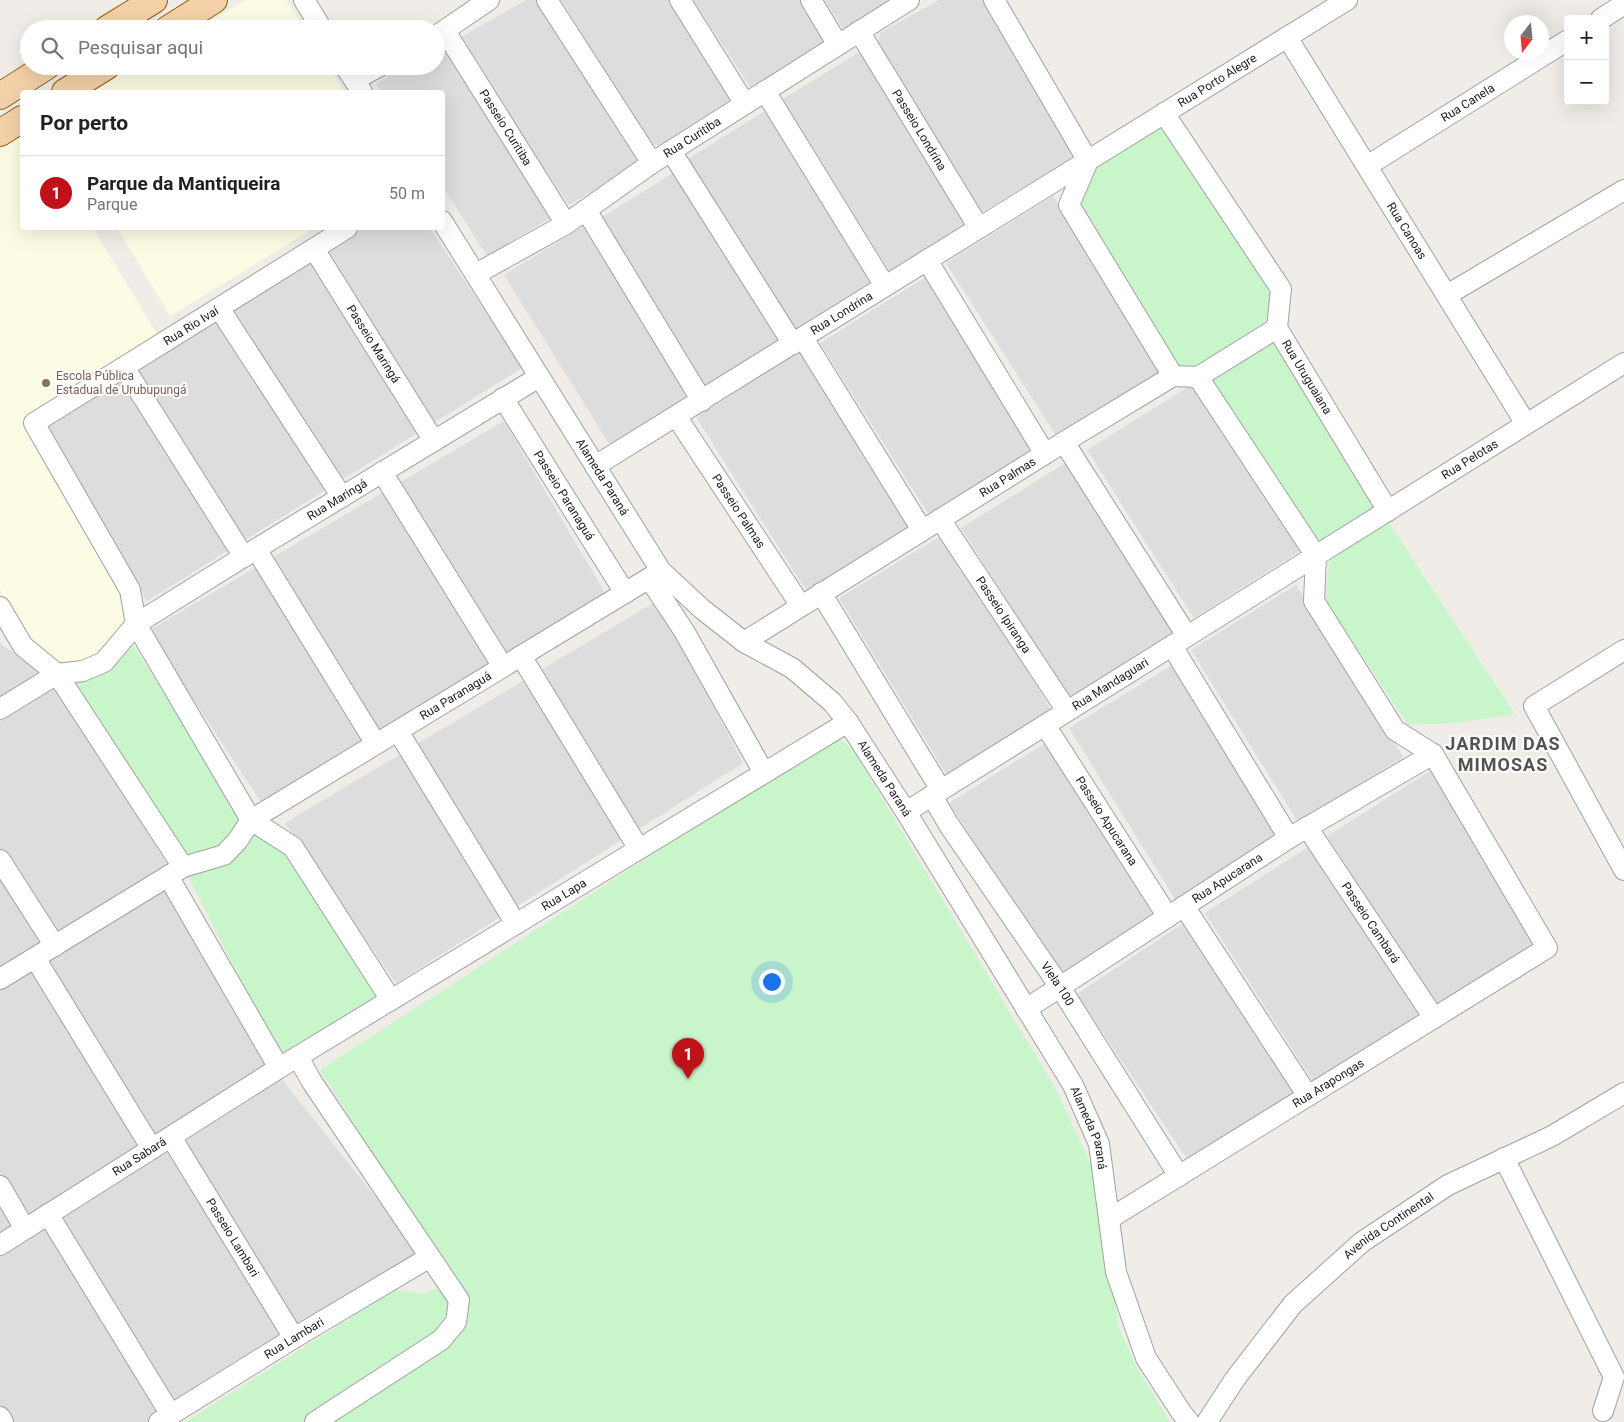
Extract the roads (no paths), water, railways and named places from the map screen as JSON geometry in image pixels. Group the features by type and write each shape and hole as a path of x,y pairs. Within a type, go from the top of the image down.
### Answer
{"main road":[{"path":"122,20 154,0"},
{"path":"182,20 214,0"},
{"path":"0,96 33,75"},
{"path":"68,90 92,75"},
{"path":"0,133 20,120"}],"street":[{"path":"304,0 316,20"},
{"path":"445,30 489,0"},
{"path":"547,0 652,163"},
{"path":"680,0 745,104"},
{"path":"811,0 838,45"},
{"name":"Rua Curitiba","path":"476,274 566,224 670,151 909,0"},
{"path":"994,0 1088,161 1069,205 1173,376 1198,377 1277,328"},
{"name":"Rua Porto Alegre","path":"1088,161 1347,0"},
{"path":"1606,15 1624,4"},
{"name":"Passeio Londrina","path":"860,31 980,228"},
{"name":"Rua Canoas","path":"1287,37 1526,424"},
{"name":"Passeio Curitiba","path":"445,39 566,224"},
{"name":"Rua Canela","path":"1367,166 1564,43"},
{"path":"766,91 885,286"},
{"name":"Rua Uruguaiana","path":"1164,113 1280,289 1277,328 1388,510"},
{"path":"670,151 922,530"},
{"name":"Rua Londrina","path":"595,466 1088,161"},
{"path":"1447,295 1624,190"},
{"path":"586,210 702,401"},
{"name":"Alameda Paraná","path":"445,226 595,466 655,574 744,642 792,668 832,702 848,722 906,812 1073,1085 1099,1144 1116,1272 1146,1358 1189,1422"},
{"name":"Rua Rio Ivaí","path":"136,624 130,590 34,424 344,230"},
{"name":"Passeio Maringá","path":"314,249 434,441"},
{"path":"927,260 1045,454"},
{"path":"219,308 342,497"},
{"name":"Rua Pelotas","path":"1316,556 1624,363"},
{"path":"124,367 376,744"},
{"name":"Rua Maringá","path":"57,674 83,671 104,662 136,624 539,376"},
{"name":"Rua Palmas","path":"744,642 1173,376"},
{"path":"1198,377 1316,556 1314,601 1395,730 1433,754"},
{"name":"Passeio Paranaguá","path":"503,398 625,593"},
{"name":"Passeio Palmas","path":"676,416 801,606"},
{"path":"1064,442 1179,641 1289,838"},
{"path":"382,472 503,667"},
{"name":"Passeio Ipiranga","path":"940,519 1067,711"},
{"name":"Rua Mandaguari","path":"906,812 1316,556"},
{"path":"655,574 684,631 764,773"},
{"name":"Rua Paranaguá","path":"251,820 655,574"},
{"path":"821,593 937,793"},
{"path":"0,607 24,646 57,674 175,871 279,1068"},
{"path":"136,624 251,820 293,847 391,1000"},
{"path":"1624,650 1534,706 1624,870"},
{"path":"521,656 639,849"},
{"path":"0,709 57,674"},
{"name":"Rua Lapa","path":"279,1068 848,722"},
{"name":"Passeio Apucarana","path":"1045,725 1176,911"},
{"path":"398,731 516,924"},
{"name":"Rua Apucarana","path":"1026,1009 1289,838 1433,754"},
{"name":"Rua Arapongas","path":"1109,1219 1547,948 1433,754"},
{"name":"Viela 100","path":"937,793 949,825 1060,987 1179,1176"},
{"path":"0,979 175,871 224,855 238,840 251,820"},
{"name":"Passeio Cambará","path":"1307,827 1434,1018"},
{"path":"0,860 55,946"},
{"path":"1176,911 1308,1096"},
{"path":"35,958 152,1149"},
{"path":"298,1057 317,1090 459,1300 456,1322 441,1340 315,1422"},
{"name":"Rua Sabará","path":"0,1244 279,1068"},
{"name":"Avenida Continental","path":"1207,1422 1235,1379 1293,1304 1362,1242 1448,1185 1552,1136 1624,1093"},
{"name":"Passeio Lambari","path":"171,1136 294,1338"},
{"path":"1504,1158 1614,1376 1603,1411"},
{"path":"0,1186 25,1229"},
{"path":"48,1214 165,1418"},
{"name":"Rua Lambari","path":"165,1418 430,1257"},
{"path":"0,1417 3,1422"}],"place":[{"name":"Escola Pública Estadual de Urubupungá","path":"46,383"},
{"name":"Parque da Mantiqueira","path":"688,1079"}],"district":[{"name":"JARDIM DAS MIMOSAS","path":"1503,753"}]}
